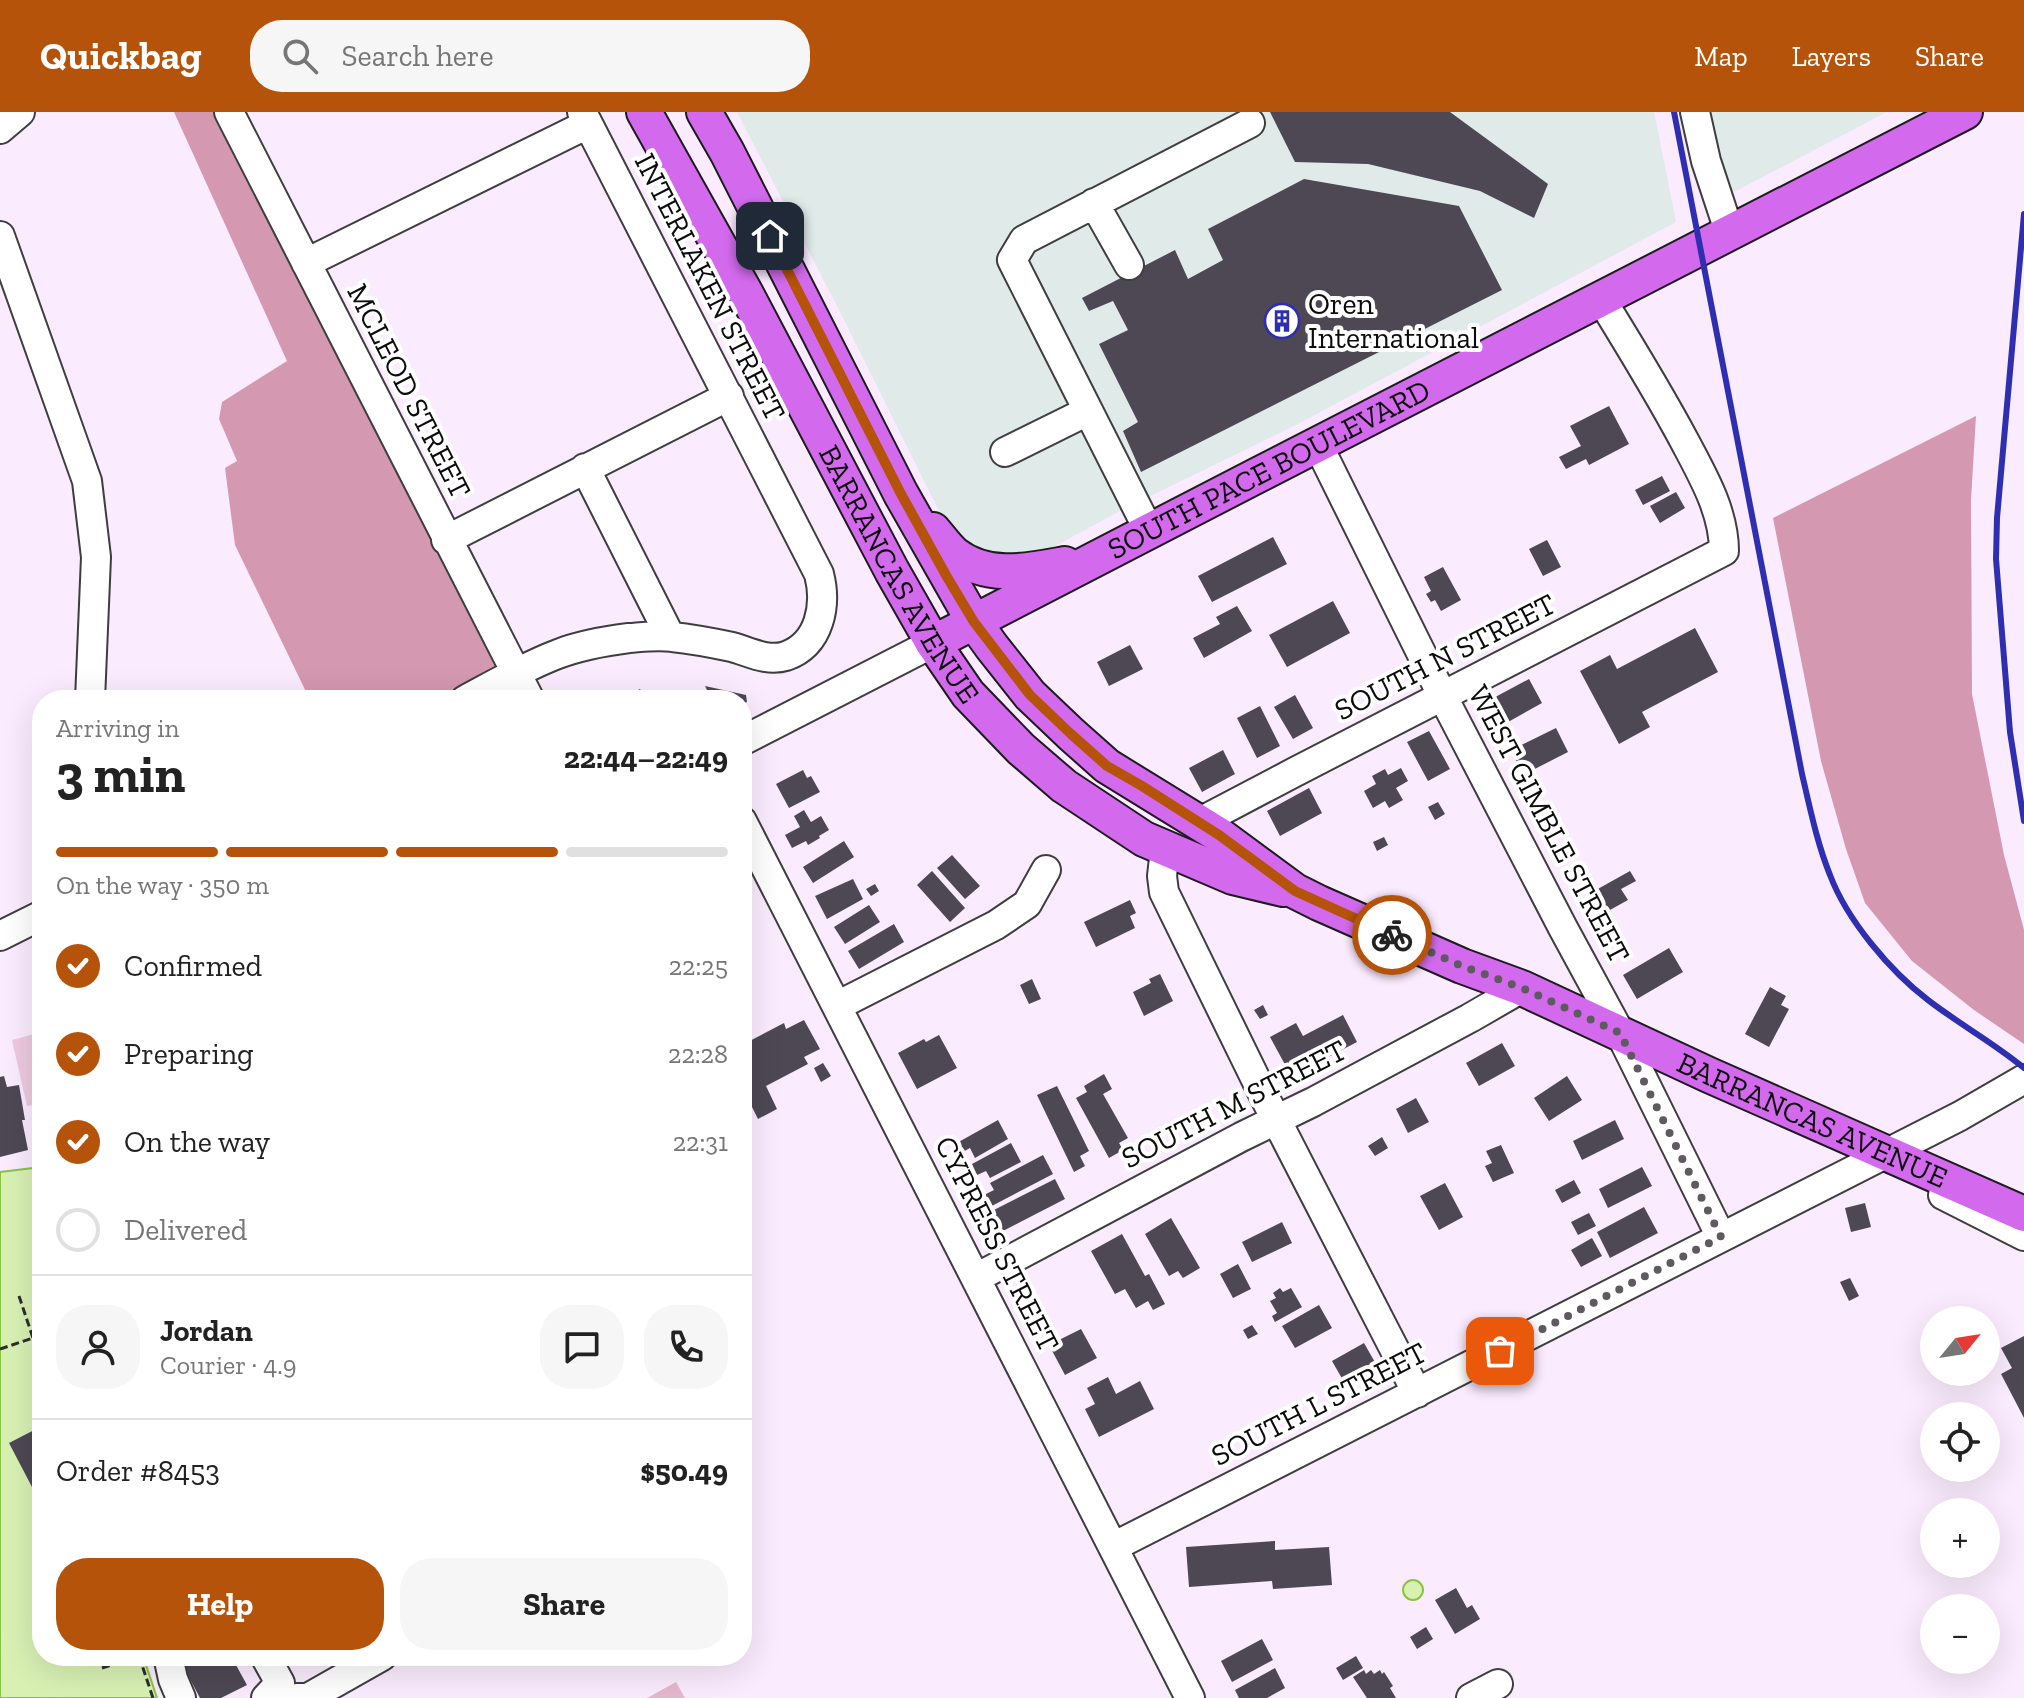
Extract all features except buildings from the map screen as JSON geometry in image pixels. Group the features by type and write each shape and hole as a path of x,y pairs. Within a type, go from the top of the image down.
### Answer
{"main road":[{"name":"BARRANCAS AVENUE","path":"644,112 745,292 871,533 933,643 968,694 1021,749 1064,786 1144,839 1165,849 1233,877 1295,891 1462,966 1522,988 1709,1075 2024,1214"},
{"name":"BARRANCAS AVENUE","path":"704,112 901,494 974,622 1030,695 1107,766 1219,835 1295,891"},
{"name":"SOUTH PACE BOULEVARD","path":"933,643 1965,112"},
{"path":"901,494 953,553 992,571 1019,572 1097,558"}],"street":[{"path":"0,129 20,112"},
{"name":"MCLEOD STREET","path":"229,112 525,690"},
{"path":"1695,112 1706,161 1730,234"},
{"path":"306,263 585,118"},
{"name":"INTERLAKEN STREET","path":"585,118 819,574 823,589 823,609 818,626 803,645 782,657 770,658 732,647 670,636"},
{"path":"1149,531 1012,260 1024,240 1250,123"},
{"path":"1094,203 1129,265"},
{"path":"0,236 87,481 96,557 90,690"},
{"name":"SOUTH N STREET","path":"1198,823 1724,551 1724,534 1718,512 1699,468 1658,390 1601,299"},
{"path":"446,540 729,396"},
{"path":"1005,452 1088,411"},
{"name":"WEST GIMBLE STREET","path":"1317,443 1443,697 1620,1033 1721,1237"},
{"path":"485,690 558,654 589,644 670,636 585,468"},
{"name":"SOUTH PACE BOULEVARD","path":"752,736 933,643"},
{"name":"CYPRESS STREET","path":"752,840 1190,1698"},
{"path":"1165,849 1164,892 1417,1393"},
{"path":"837,1006 996,925 1027,904 1046,870"},
{"path":"0,936 32,920"},
{"name":"SOUTH M STREET","path":"976,1278 1241,1137 1271,1109 1470,1018 1522,988"},
{"name":"SOUTH L STREET","path":"1113,1547 1960,1116 2024,1079"},
{"path":"1885,1152 1914,1182 2024,1236"},
{"path":"170,1666 181,1698"},
{"path":"270,1666 284,1694 308,1698 364,1666"},
{"path":"1471,1698 1498,1684"}],"path":[{"path":"19,1296 32,1335"},
{"path":"0,1349 32,1338"},
{"path":"102,1668 108,1666"},
{"path":"141,1666 152,1697 145,1698"}],"shaded area":[{"path":"174,112 217,112 502,670 464,690 305,690 235,545 225,468 237,461 219,419 222,402 287,361"},
{"path":"737,112 1654,112 1676,222 1296,425 1122,510 1046,551 1016,559 984,554 948,529"},
{"path":"1692,112 1887,112 1711,204"},
{"path":"1976,416 1971,500 1972,694 2004,855 2024,930 2024,1044 1974,1010 1912,961 1865,903 1821,761 1773,518"},
{"path":"32,1035 32,1105 27,1106 12,1040"},
{"path":"32,1168 32,1666 146,1666 157,1698 0,1698 0,1172"},
{"path":"1413,1580 1420,1583 1423,1590 1420,1597 1413,1600 1406,1597 1403,1590 1406,1583"},
{"path":"676,1682 685,1698 647,1698"}],"railway":[{"path":"1674,112 1802,774 1825,863 1858,927 1899,975 1928,1000 2024,1068"},
{"path":"2024,214 1996,559 2010,732 2024,821"}],"way so far":[{"path":"1392,935 1522,988 1620,1033 1721,1237 1500,1351"}],"place":[{"name":"Oren International","path":"1282,321"}],"route":[{"path":"770,236 901,494 947,577 974,622 1030,695 1107,766 1219,835 1295,891 1392,935"}]}
